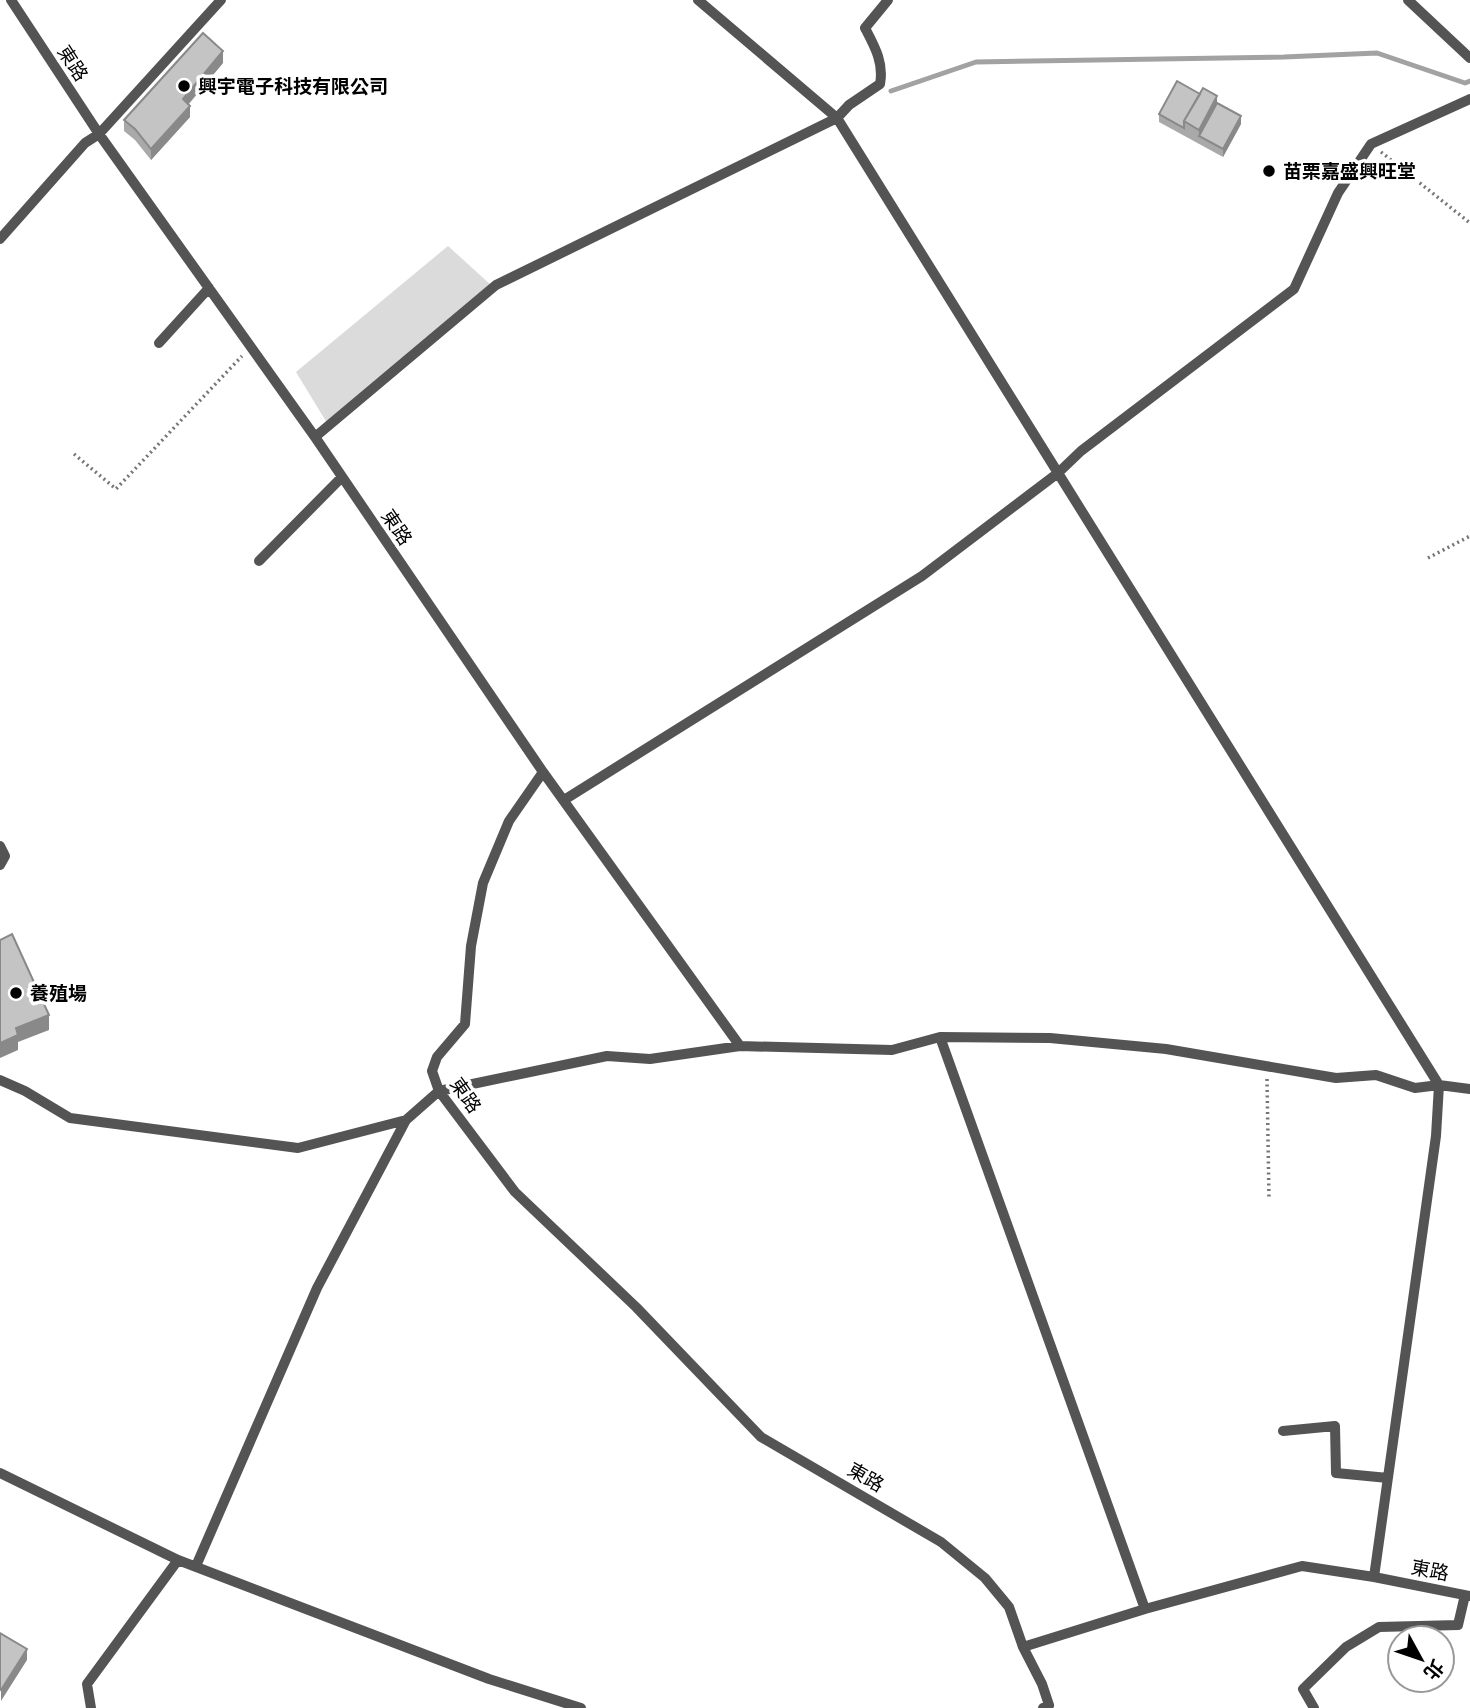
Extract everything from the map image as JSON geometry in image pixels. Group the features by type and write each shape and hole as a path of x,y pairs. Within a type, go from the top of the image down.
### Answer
{"lane":[{"name":"東路","path":"11,0 99,134 315,437 543,772 509,821 482,883 471,946 465,1024 437,1057 432,1071 439,1090 515,1192 636,1307 761,1437 941,1542 985,1578 1009,1607 1023,1647 1145,1609 1302,1566 1468,1596"},
{"path":"0,239 85,143 99,134 221,0"},
{"path":"698,0 836,118 1439,1085 1436,1136 1374,1577"},
{"path":"315,437 496,285 836,118 849,105 880,84 883,71 876,48 865,28 888,0"},
{"path":"1408,0 1470,58"},
{"path":"564,800 922,576 1058,473 1081,451 1294,289 1338,193 1371,144 1470,99"},
{"path":"159,343 209,288"},
{"path":"259,561 342,477"},
{"path":"543,772 740,1046"},
{"path":"0,846 5,856 0,865"},
{"path":"196,1566 317,1288 406,1120 439,1090 607,1056 650,1059 740,1046 892,1050 940,1037 1050,1038 1166,1049 1336,1078 1376,1075 1415,1088 1439,1085 1470,1089"},
{"path":"940,1037 1145,1609"},
{"path":"0,1080 25,1091 70,1118 298,1148 406,1120"},
{"path":"1283,1432 1335,1426 1336,1473 1388,1478"},
{"path":"0,1473 178,1560 489,1679 581,1708"},
{"path":"91,1708 88,1684 178,1560"},
{"path":"1314,1708 1303,1689 1346,1647 1379,1627 1458,1625 1468,1596"},
{"path":"1023,1647 1042,1684 1049,1705 1043,1708"}],"path":[{"path":"1371,144 1470,223"},
{"path":"74,454 116,489 250,346"},
{"path":"1428,558 1470,536"},
{"path":"1266,1066 1269,1199"}],"shaded area":[{"path":"448,246 491,285 327,423 296,372"}],"building":[{"name":"興宇電子科技有限公司","path":"203,33 223,51 183,99 190,106 151,149 124,120"},
{"path":"1177,81 1200,94 1184,121 1184,128 1159,114"},
{"path":"1203,88 1217,96 1199,130 1184,121"},
{"path":"1217,103 1241,116 1223,149 1199,136"},
{"name":"養殖場","path":"12,934 49,1015 16,1028 18,1035 0,1043 0,940"},
{"path":"0,1633 27,1649 1,1690 0,1689"}],"waterway":[{"path":"891,91 976,62 1377,53 1465,83 1470,81"}],"place":[{"name":"興宇電子科技有限公司","path":"184,86"},
{"name":"苗栗嘉盛興旺堂","path":"1269,171"},
{"name":"養殖場","path":"16,993"}]}
